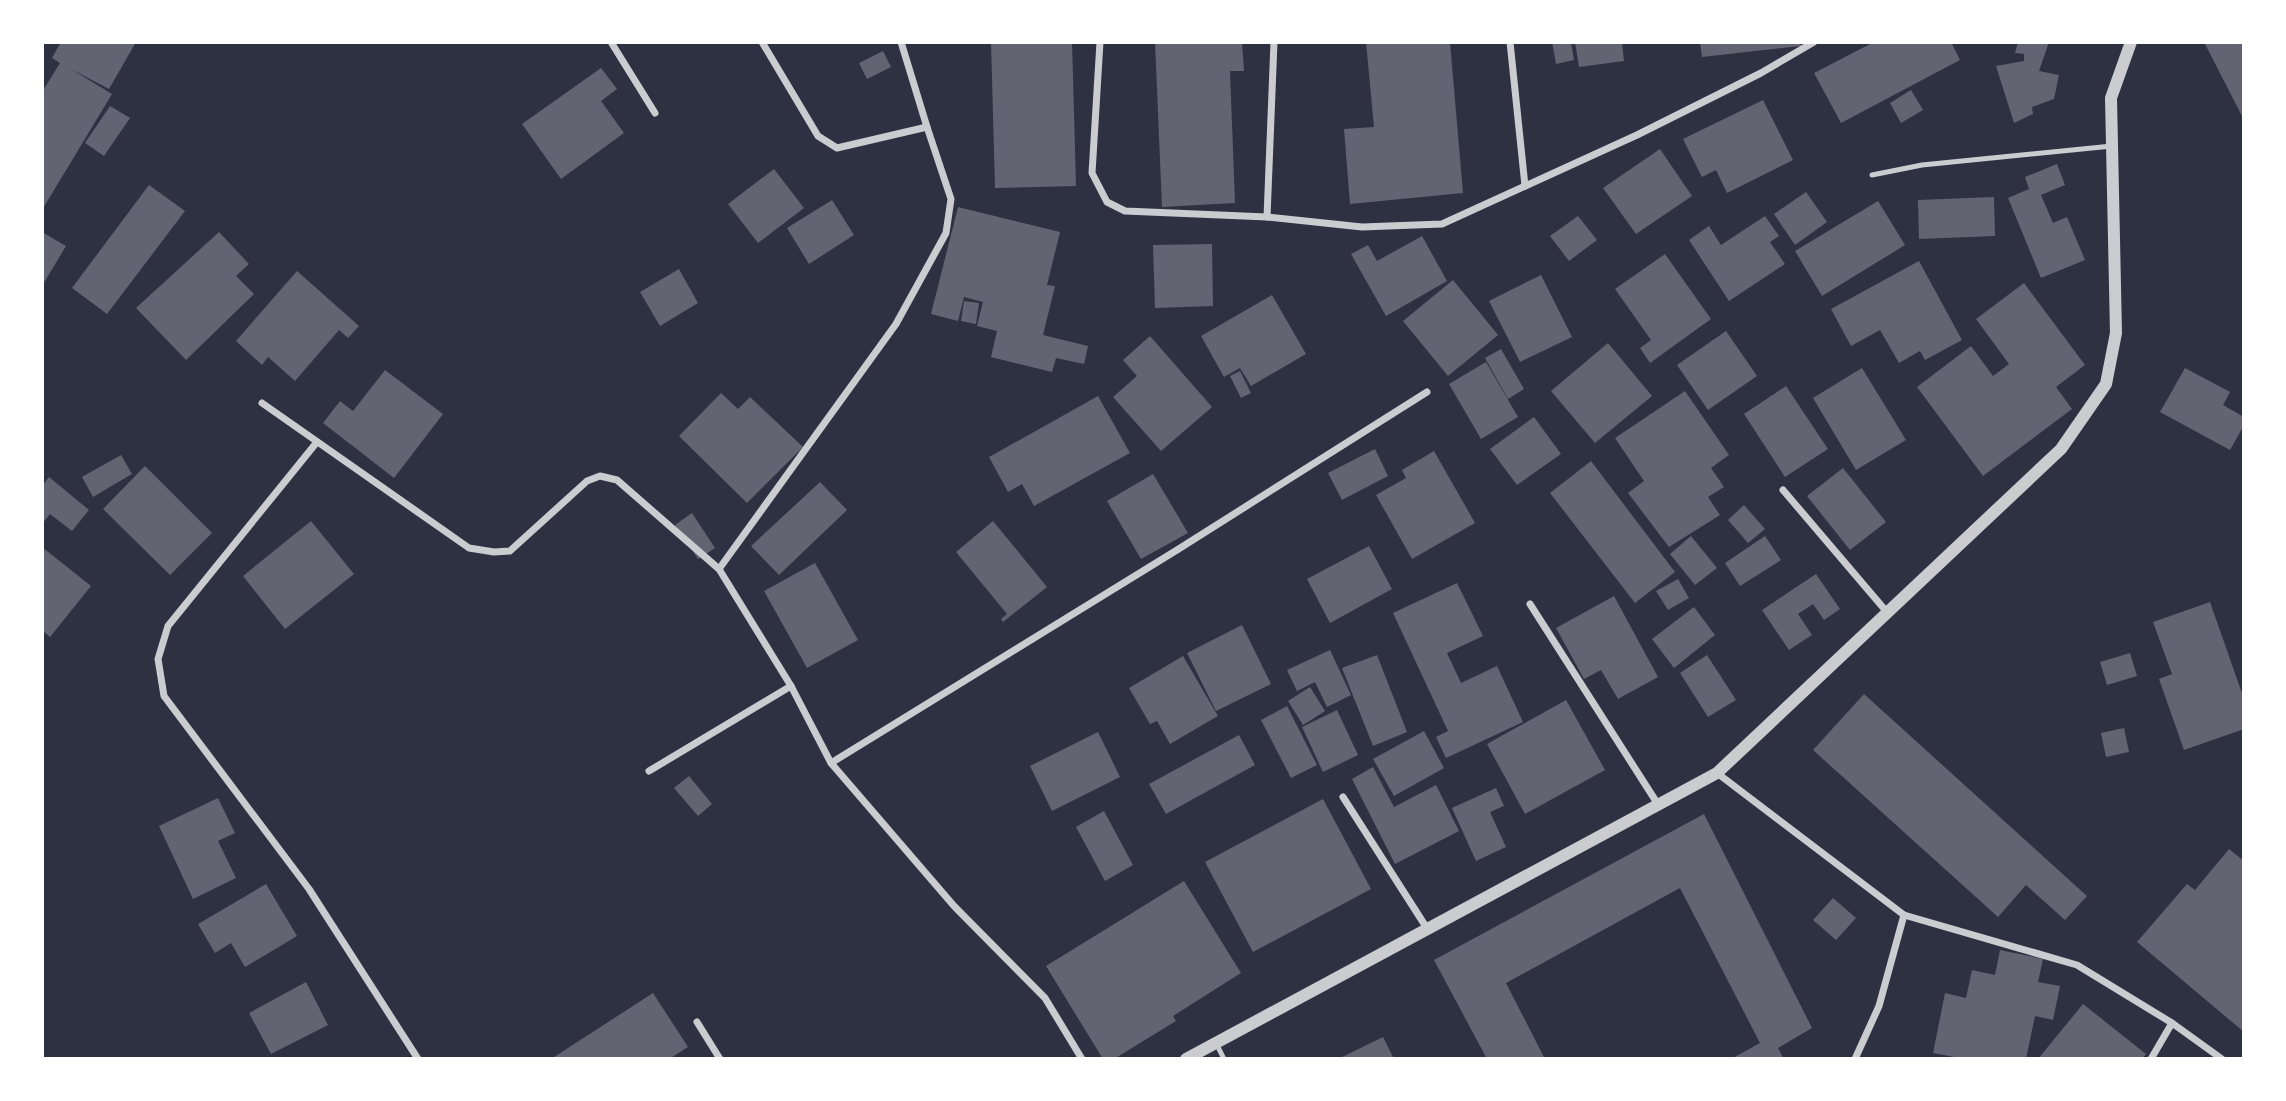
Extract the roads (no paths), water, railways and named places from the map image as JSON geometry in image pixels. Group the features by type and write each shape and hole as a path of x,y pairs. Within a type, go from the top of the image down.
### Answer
{"street":[{"path":"611,42 655,113"},
{"path":"762,42 818,136 837,148 926,127"},
{"path":"719,569 896,324 946,233 951,199 901,42"},
{"path":"1100,42 1092,173 1107,202 1125,211 1267,217 1362,226 1442,224 1674,116 1814,42"},
{"path":"1267,217 1274,42"},
{"path":"1510,42 1525,186"},
{"path":"1186,1059 1660,807 1717,773 2061,449 2106,384 2116,333 2111,98 2131,42"},
{"path":"831,763 1427,392"},
{"path":"262,403 469,548 494,552 510,551 587,481 600,476 617,480 719,569 790,686 831,763 954,906 1045,998 1082,1059"},
{"path":"317,442 168,626 158,659 164,696 309,889 418,1059"},
{"path":"1783,490 1886,611"},
{"path":"1530,604 1660,807"},
{"path":"649,771 790,686"},
{"path":"1717,773 1904,915 2077,965 2172,1023 2222,1059"},
{"path":"1343,797 1428,930"},
{"path":"1856,1059 1878,1006 1904,915"},
{"path":"697,1022 720,1059"},
{"path":"2151,1059 2172,1023"}],"lane":[{"path":"1872,176 1922,165 2112,146"},
{"path":"1215,1042 1224,1059"}]}
